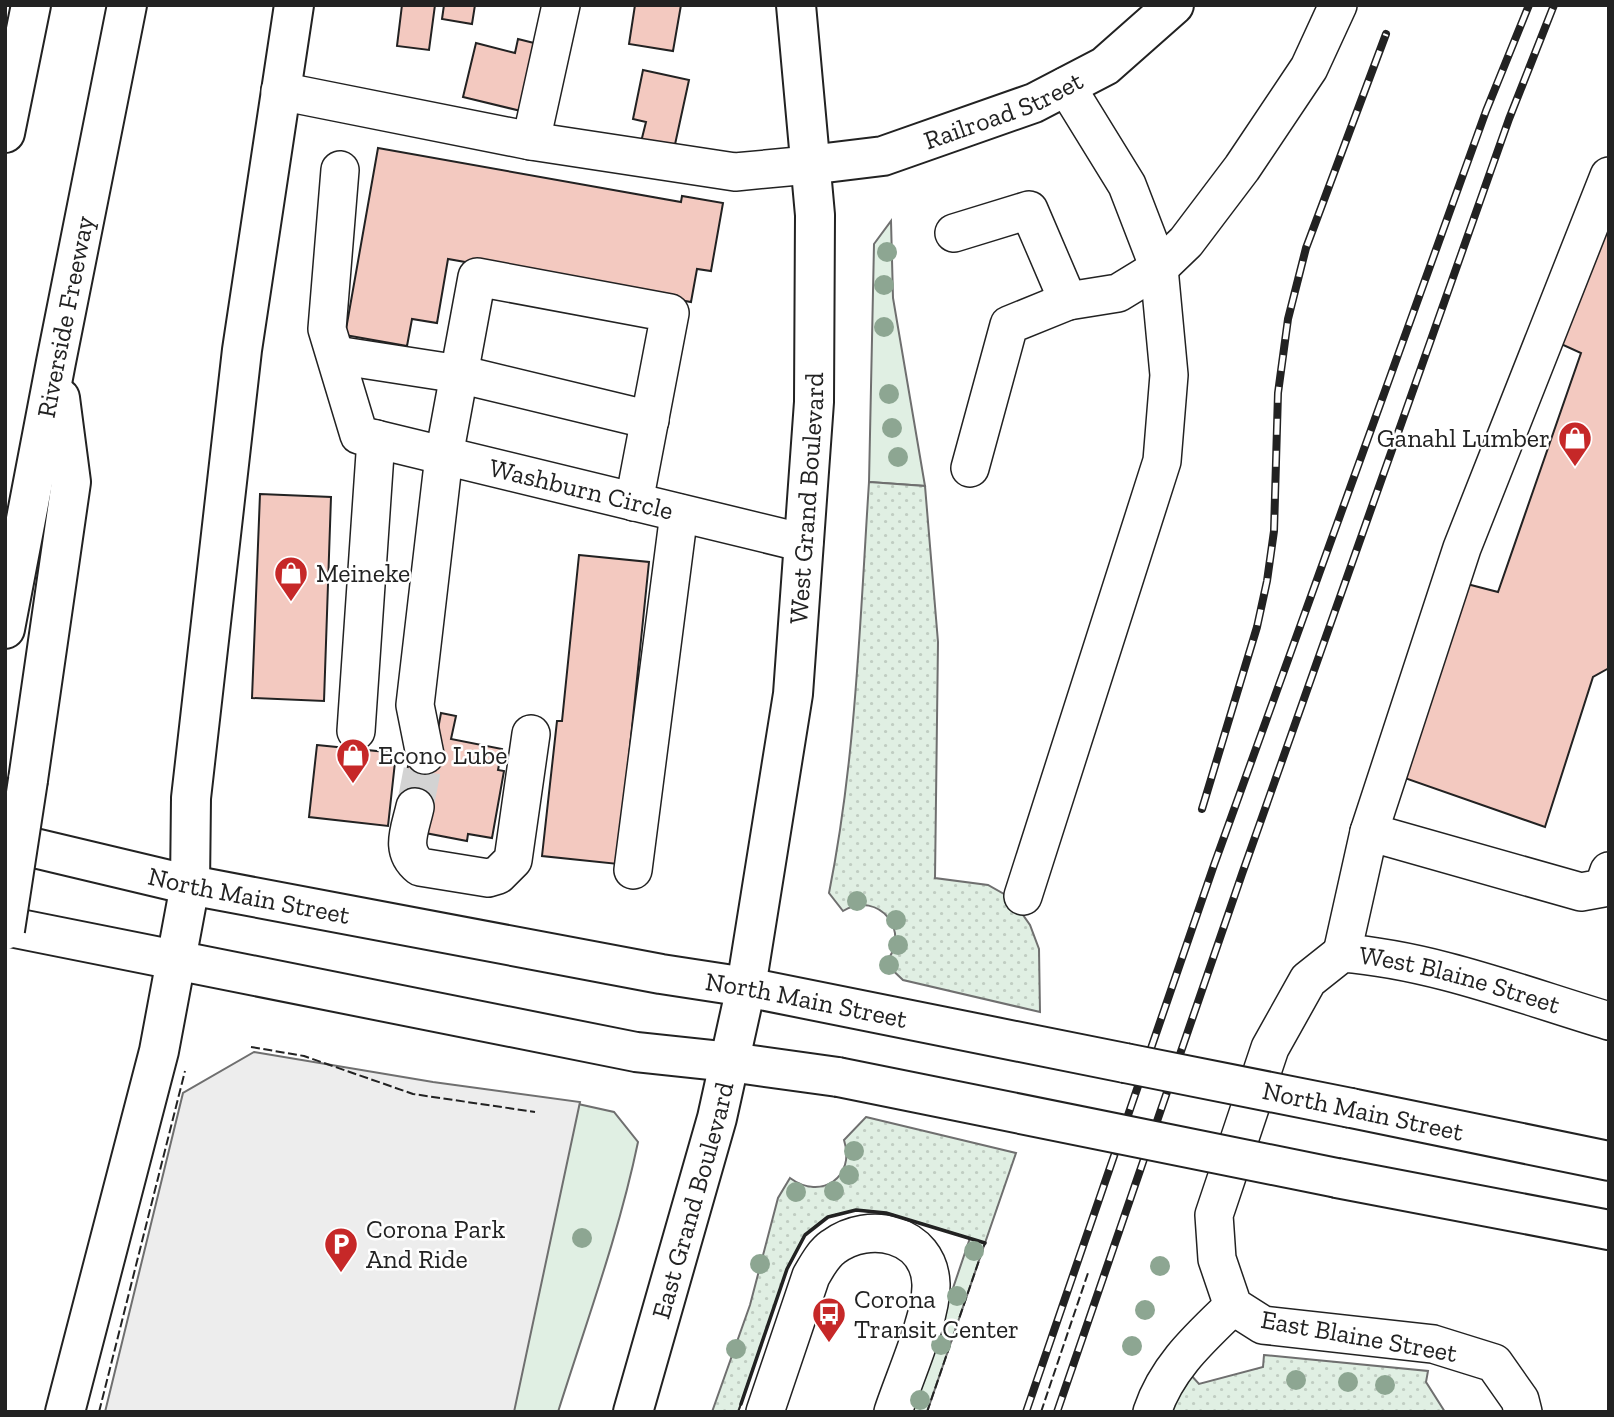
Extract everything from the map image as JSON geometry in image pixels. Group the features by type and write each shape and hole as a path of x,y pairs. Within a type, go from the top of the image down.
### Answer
{"main road":[{"path":"5,133 31,5"},
{"name":"Riverside Freeway","path":"5,629 55,362 127,5"},
{"path":"65,1412 159,1051 190,885 191,798 237,390 294,5"},
{"name":"West Grand Boulevard","path":"747,987 793,694 814,402 815,215 796,5"},
{"name":"Railroad Street","path":"809,164 883,156 1034,103 1105,66 1174,5"},
{"path":"55,362 71,482 5,928 636,1052 838,1077 1609,1230"},
{"name":"North Main Street","path":"5,841 190,885 661,974 747,987 1609,1161"},
{"name":"East Grand Boulevard","path":"633,1412 717,1118 747,987"}],"street":[{"path":"531,141 561,5"},
{"path":"970,468 1009,326 1068,301 1118,293 1159,268 1199,227 1242,168 1309,68 1338,5"},
{"path":"1023,895 1162,461 1170,375 1159,268 1127,185 1066,86"},
{"path":"280,91 531,141 735,172 809,164"},
{"path":"340,170 327,329 367,437 356,731"},
{"path":"1342,953 1369,832 1462,548 1609,176"},
{"path":"954,233 1029,210 1068,301"},
{"path":"425,755 415,705 444,456 477,277 670,313 634,502"},
{"path":"336,355 459,374 650,419"},
{"name":"Washburn Circle","path":"367,437 804,543"},
{"path":"633,870 679,513"},
{"path":"415,807 407,853 412,861 420,867 447,872 488,878 498,875 513,860 531,734"},
{"path":"1369,832 1581,892 1603,888 1609,871"},
{"name":"West Blaine Street","path":"1244,1124 1270,1048 1308,981 1342,953 1366,955 1448,972 1609,1021"},
{"name":"East Blaine Street","path":"1244,1124 1214,1214 1217,1259 1233,1306 1263,1325 1433,1344 1494,1363 1532,1408"},
{"path":"765,1412 811,1276 820,1260 833,1247 868,1232 889,1233 916,1249 927,1265 931,1282 929,1307 892,1412"},
{"path":"1152,1412 1171,1370 1233,1306"}],"green space":[{"path":"891,221 893,298 925,486 869,482 874,244"},
{"path":"869,482 925,486 938,642 935,878 988,885 1011,898 1030,925 1039,949 1040,1012 903,980 885,963 893,951 895,939 894,928 888,918 869,906 856,906 843,911 829,893 851,740"},
{"path":"569,1102 614,1112 638,1142 612,1244 558,1412 498,1412"},
{"path":"866,1117 1016,1153 985,1243 886,1213 856,1210 827,1217 805,1235 787,1269 738,1412 712,1412 750,1305 778,1198 790,1178 813,1187 833,1182 845,1165 844,1140"},
{"path":"970,1238 985,1243 927,1412 911,1412"},
{"path":"1264,1355 1428,1371 1426,1382 1445,1412 1167,1412 1190,1374 1199,1384 1263,1367"}],"shaded area":[{"name":"Corona Park And Ride","path":"254,1052 433,1082 580,1102 514,1412 105,1412 183,1093"}],"building":[{"path":"402,5 435,5 429,50 397,46"},
{"path":"444,5 475,5 472,24 442,19"},
{"path":"635,5 681,5 673,51 629,44"},
{"path":"518,39 542,45 525,112 463,97 476,43 515,53"},
{"path":"643,70 689,80 674,149 641,142 646,122 633,119"},
{"path":"378,148 681,202 682,196 723,203 711,271 697,269 691,302 448,259 437,323 412,319 407,346 345,335"},
{"name":"Ganahl Lumber","path":"1609,221 1609,668 1593,677 1545,827 1396,775 1467,584 1498,592 1581,353 1561,344"},
{"name":"Meineke","path":"260,494 331,497 324,701 252,698"},
{"path":"579,555 649,562 618,864 542,856 557,721 562,721"},
{"path":"441,713 456,716 451,739 502,749 498,770 504,771 492,838 468,834 467,841 415,831 400,804 411,752 433,756"},
{"name":"Econo Lube","path":"317,745 396,753 388,826 309,817"}],"tunnel":[{"path":"415,807 425,755"}],"railway":[{"path":"1026,1412 1214,865 1486,111 1529,5"},
{"path":"1057,1412 1242,874 1509,119 1554,5"},
{"path":"1202,809 1257,627 1267,581 1274,531 1278,393 1288,319 1306,248 1386,34"}],"fence":[{"path":"251,1047 304,1056 413,1094 535,1112"},
{"path":"99,1412 185,1071"},
{"path":"927,1412 985,1243"},
{"path":"1041,1412 1089,1270"},
{"path":"738,1412 741,1404"}],"wall":[{"path":"741,1404 787,1269 805,1235 828,1217 856,1210 886,1213 985,1243"}],"place":[{"name":"Ganahl Lumber","path":"1575,468"},
{"name":"Meineke","path":"291,603"},
{"name":"Econo Lube","path":"353,785"},
{"name":"Corona Park And Ride","path":"341,1274"},
{"name":"Corona Transit Center","path":"829,1344"}]}
